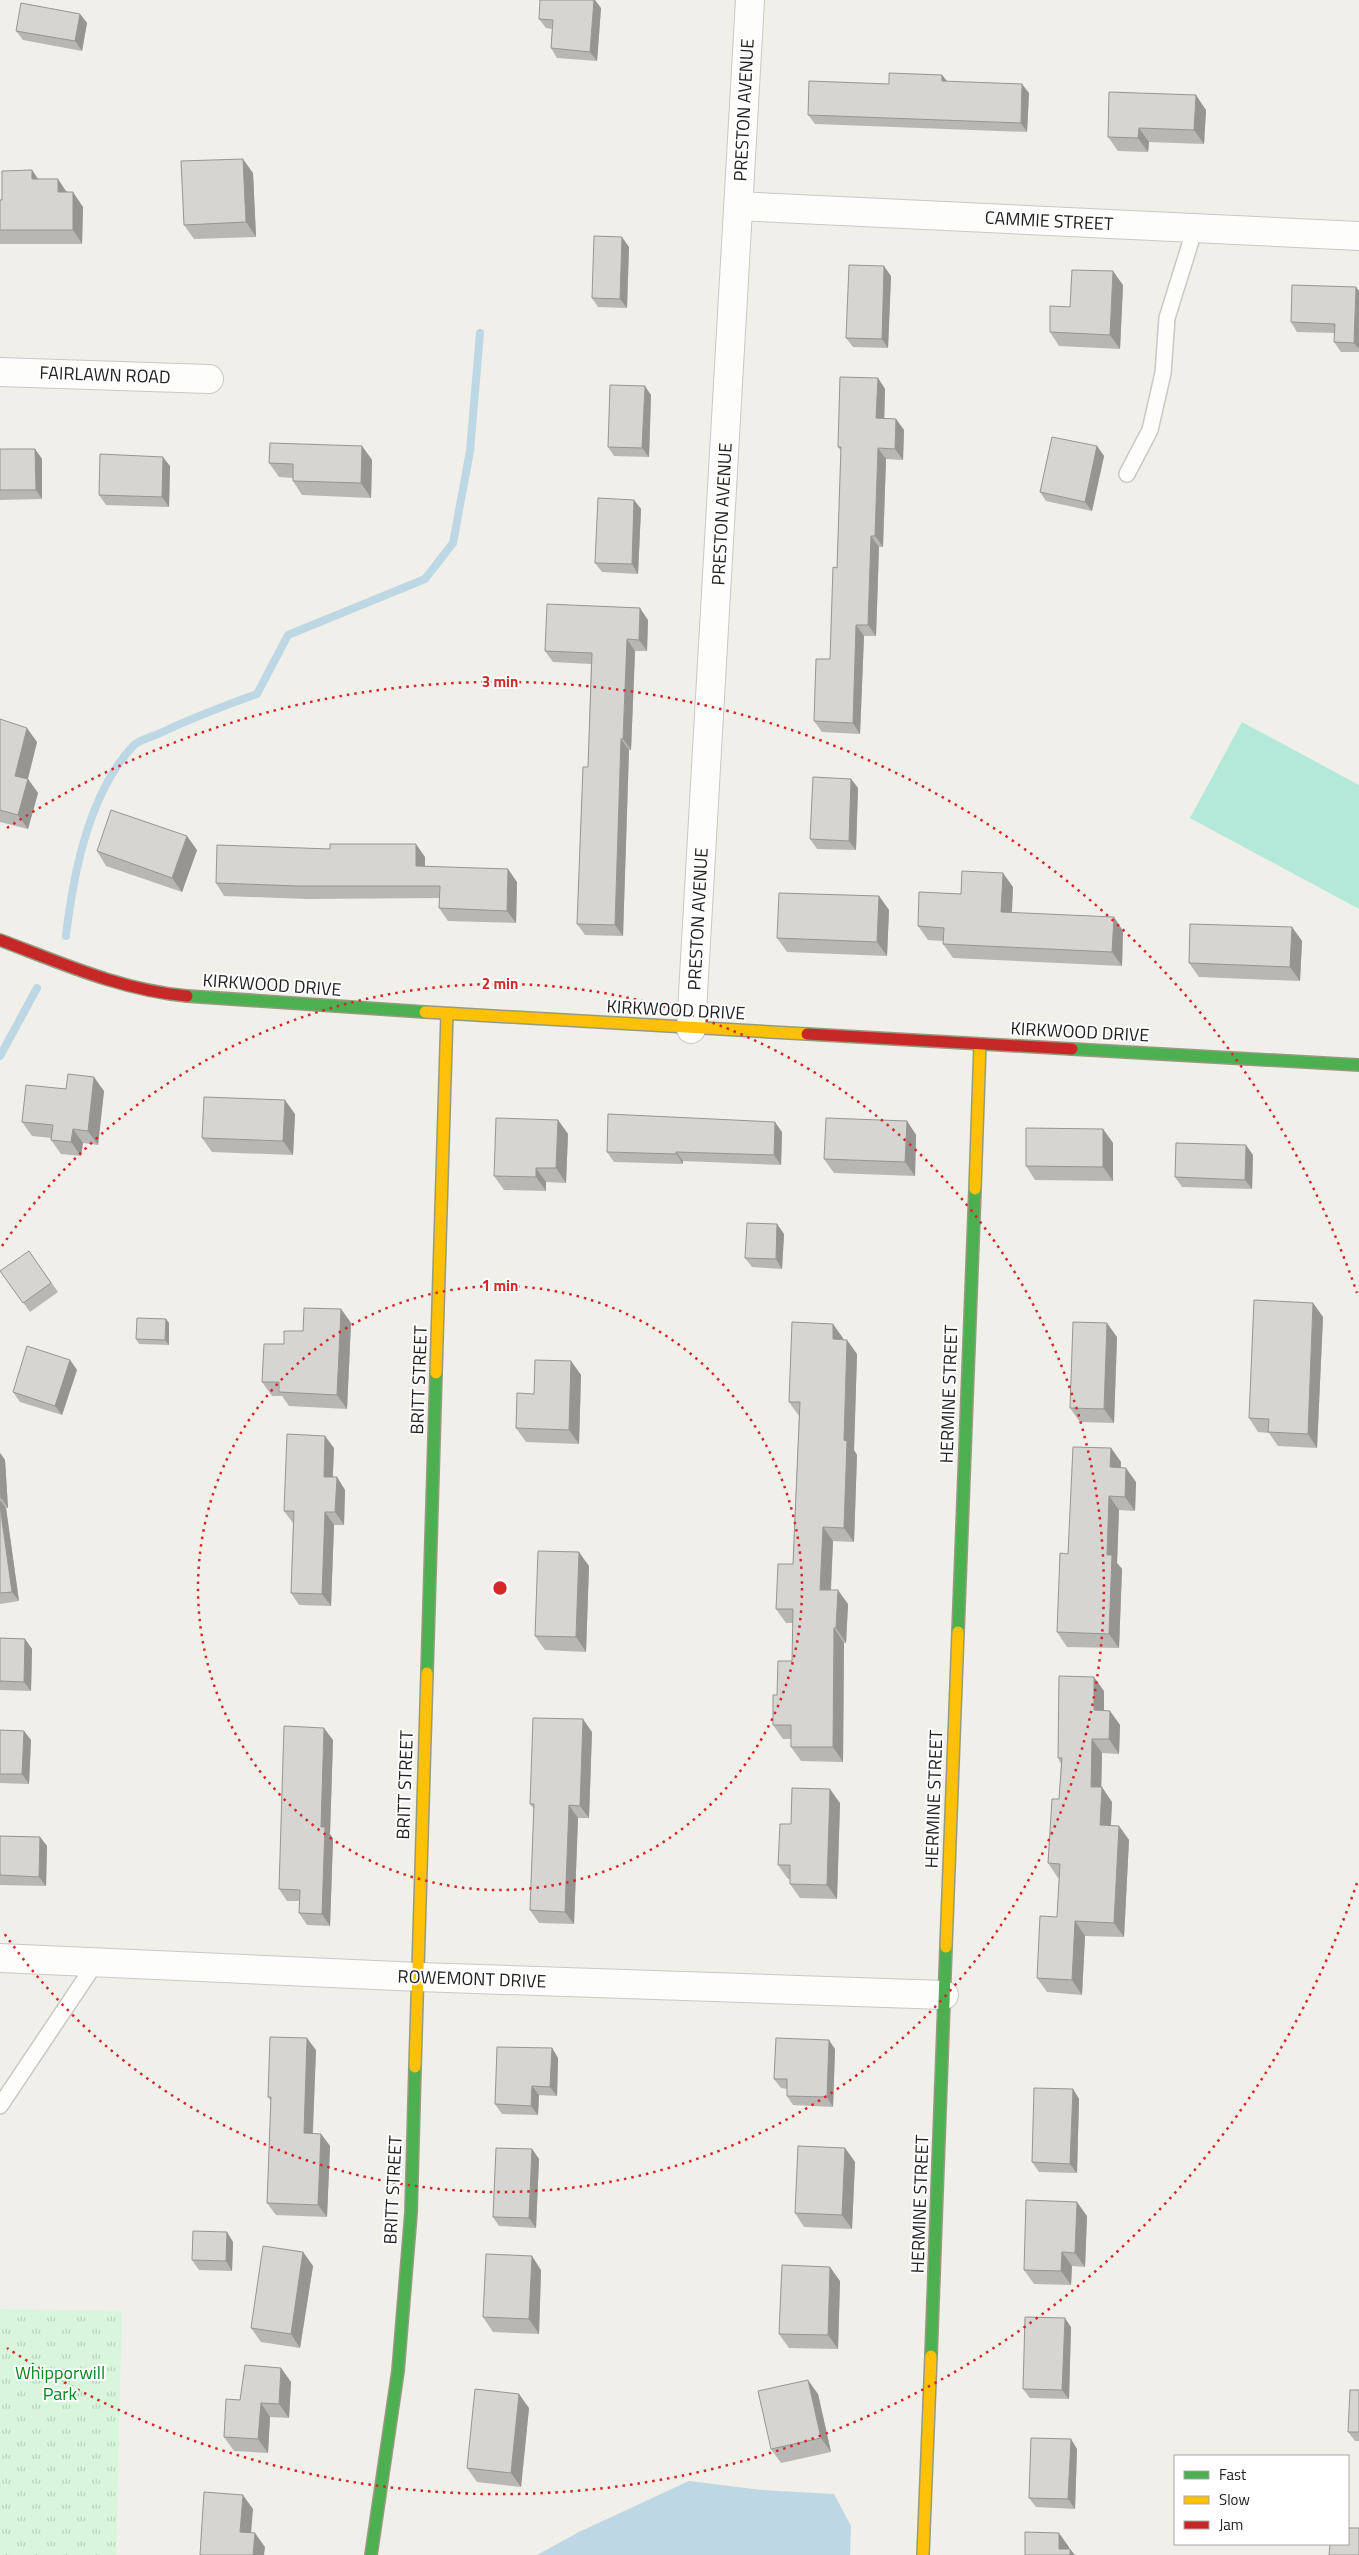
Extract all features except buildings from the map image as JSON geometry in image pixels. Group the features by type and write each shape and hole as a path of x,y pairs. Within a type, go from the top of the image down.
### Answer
{"street":[{"name":"PRESTON AVENUE","path":"691,1028 750,0"},
{"name":"CAMMIE STREET","path":"738,206 1359,236"},
{"name":"FAIRLAWN ROAD","path":"0,372 209,379"},
{"name":"KIRKWOOD DRIVE","path":"0,940 99,978 162,994 447,1014 1359,1065"},
{"name":"BRITT STREET","path":"371,2555 398,2371 411,2213 419,1977 422,1793 447,1014"},
{"name":"HERMINE STREET","path":"923,2555 980,1044"},
{"name":"ROWEMONT DRIVE","path":"0,1958 419,1977 944,1995"}],"lane":[{"path":"1127,474 1150,430 1163,373 1167,318 1195,228"},
{"path":"0,2106 97,1961"}],"green space":[{"path":"1242,722 1359,785 1359,909 1190,818"},
{"name":"Whipporwill Park","path":"0,2309 122,2311 116,2555 0,2555"}],"water":[{"path":"689,2481 762,2490 834,2494 851,2526 850,2555 537,2555 579,2532"}],"waterway":[{"path":"66,936 73,887 86,835 105,786 118,764 134,745 194,718 257,694 288,635 425,579 453,543 470,451 480,333"},
{"path":"0,1056 37,988"}],"traffic: fast":[{"path":"187,996 425,1012"},
{"path":"1072,1049 1359,1065"},
{"path":"958,1632 975,1189"},
{"path":"427,1673 436,1373"},
{"path":"931,2356 946,1947"},
{"path":"371,2555 398,2371 411,2213 415,2067"}],"traffic: slow":[{"path":"425,1012 807,1034"},
{"path":"436,1373 447,1014"},
{"path":"975,1189 980,1044"},
{"path":"946,1947 958,1632"},
{"path":"415,2067 427,1673"},
{"path":"923,2555 931,2356"}],"traffic: jam":[{"path":"0,940 115,982 163,993 187,996"},
{"path":"807,1034 1072,1049"}]}
